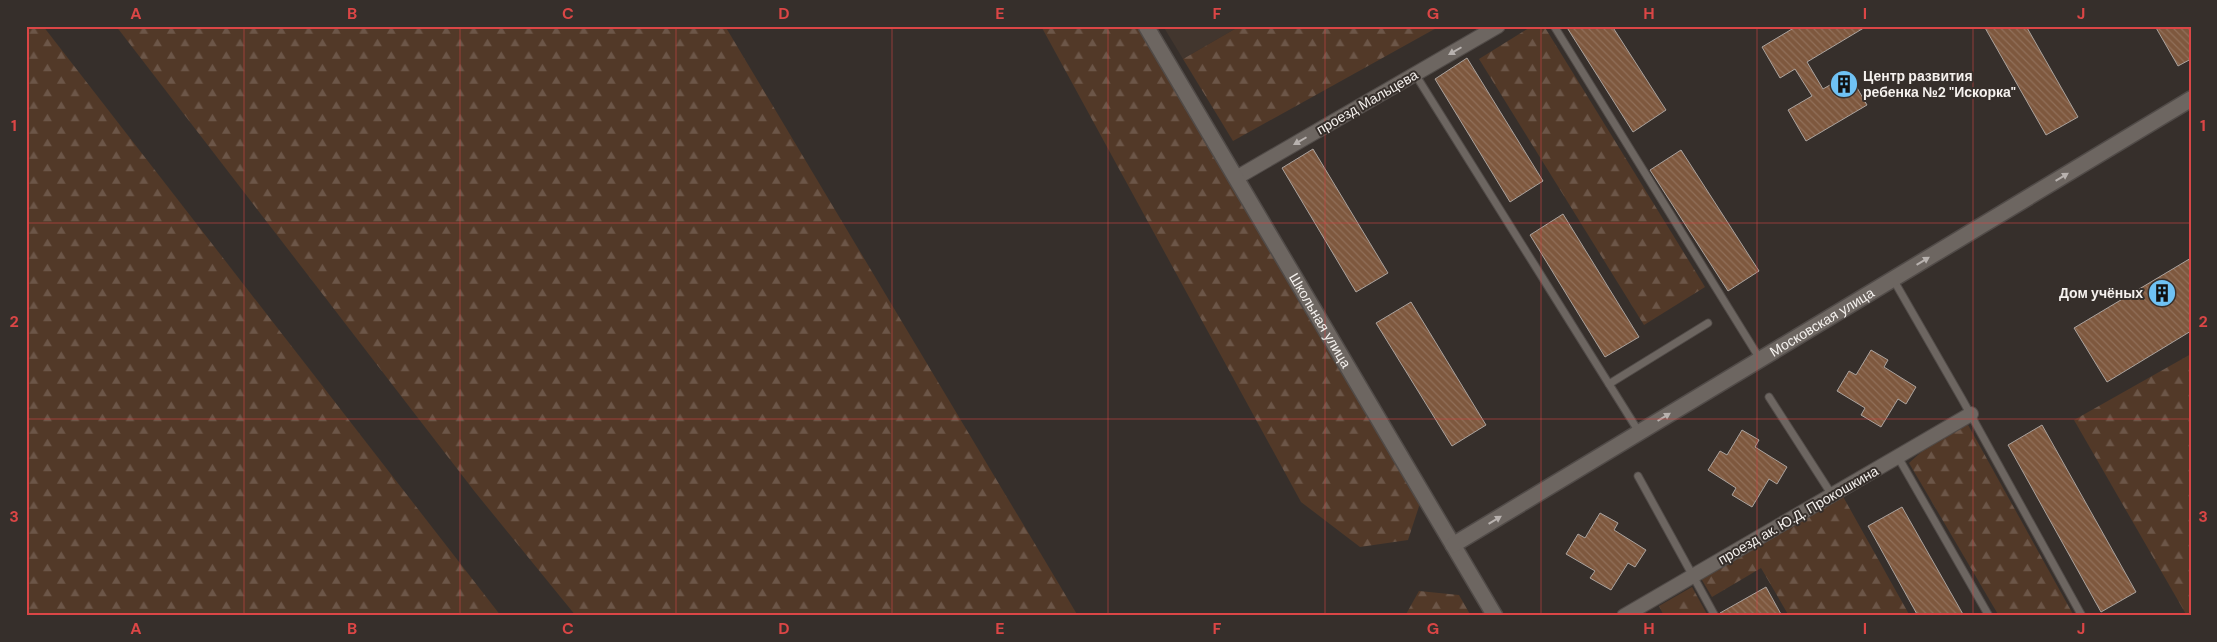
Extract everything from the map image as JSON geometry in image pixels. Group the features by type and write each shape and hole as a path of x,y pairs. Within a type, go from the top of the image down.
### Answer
{"street":[{"name":"Школьная улица","path":"1146,26 1495,616"},
{"name":"проезд Мальцева","path":"1236,178 1498,26"},
{"name":"Московская улица","path":"1453,545 2191,99"},
{"name":"проезд ак. Ю.Д. Прокошкина","path":"1627,615 1971,414"}],"lane":[{"path":"1554,26 1760,359"},
{"path":"1415,74 1639,432"},
{"path":"1892,279 1971,414 2082,616"},
{"path":"1609,384 1708,323"},
{"path":"1768,397 1832,495"},
{"path":"1898,457 1989,616"},
{"path":"1638,476 1715,616"}],"shaded area":[{"path":"1163,26 1240,26 1183,59"}],"green space":[{"path":"26,26 43,26 501,616 26,616"},
{"path":"116,26 725,26 1078,616 576,616 475,492"},
{"path":"1041,26 1138,26 1423,494 1408,540 1360,547 1301,502"},
{"path":"1240,26 1440,26 1233,141 1183,59"},
{"path":"1532,26 1544,26 1705,287 1644,325 1479,59"},
{"path":"2191,354 2191,616 2187,616 2074,420"},
{"path":"1967,423 2074,616 1999,616 1909,463 1930,444"},
{"path":"1841,493 1910,616 1789,616 1761,568 1712,597 1699,575"},
{"path":"1692,587 1708,616 1664,616 1659,606"},
{"path":"1419,591 1459,595 1471,616 1405,616"}],"building":[{"path":"1566,26 1612,26 1666,110 1633,132"},
{"name":"Центр развития ребенка №2 \"Искорка\"","path":"1797,26 1867,26 1807,62 1823,89 1849,74 1867,105 1806,141 1788,110 1812,96 1795,69 1780,78 1762,47"},
{"path":"1984,26 2026,26 2078,117 2046,135"},
{"path":"2155,26 2191,26 2191,59 2178,66"},
{"path":"1467,58 1543,181 1510,202 1435,79"},
{"path":"1313,149 1388,273 1356,292 1282,168"},
{"path":"1681,150 1759,271 1728,291 1650,170"},
{"path":"1563,214 1639,337 1605,357 1530,235"},
{"name":"Дом учёных","path":"2191,258 2191,331 2107,382 2074,328"},
{"path":"1411,302 1486,425 1452,446 1376,323"},
{"path":"1871,350 1888,360 1884,367 1916,387 1906,404 1898,399 1881,427 1861,415 1865,408 1837,391 1849,371 1856,375"},
{"path":"2042,425 2136,592 2101,612 2008,445"},
{"path":"1742,430 1759,440 1755,447 1787,467 1777,484 1769,479 1752,507 1732,495 1736,488 1708,470 1720,451 1727,455"},
{"path":"1902,507 1964,616 1918,616 1868,526"},
{"path":"1600,513 1618,523 1614,530 1646,550 1635,567 1628,563 1611,590 1590,578 1595,571 1566,554 1578,534 1585,538"},
{"path":"1766,587 1782,616 1720,616 1720,613"}],"place":[{"name":"Центр развития ребенка №2 \"Искорка\"","path":"1844,84"},
{"name":"Дом учёных","path":"2162,293"}]}
